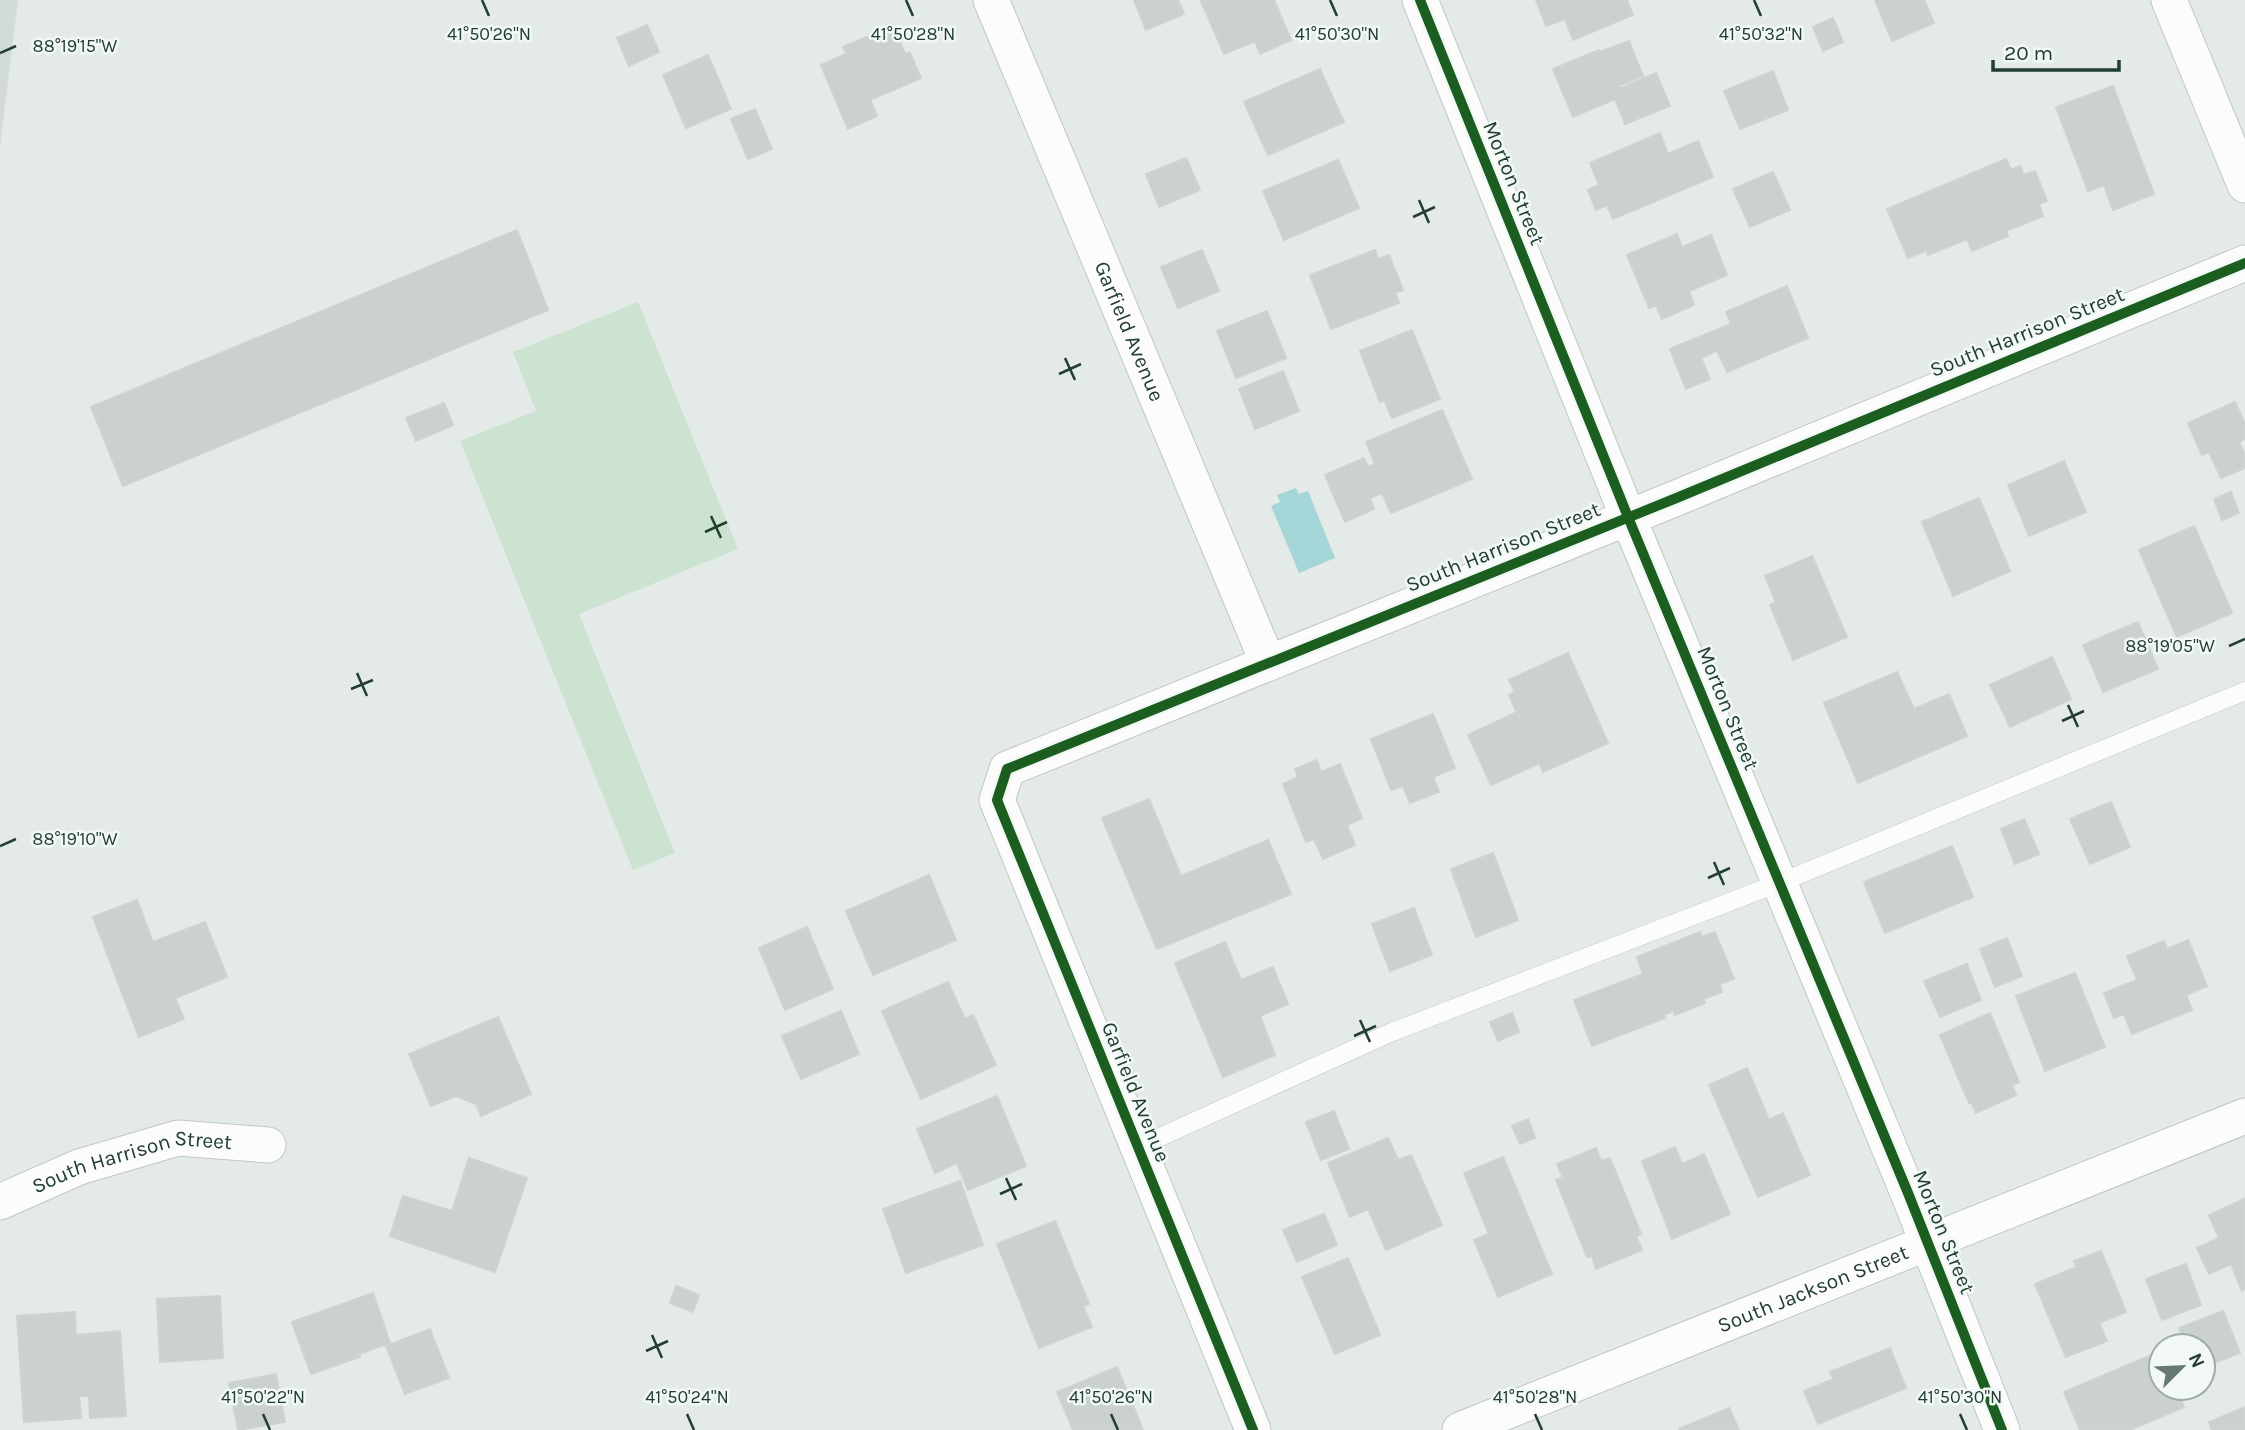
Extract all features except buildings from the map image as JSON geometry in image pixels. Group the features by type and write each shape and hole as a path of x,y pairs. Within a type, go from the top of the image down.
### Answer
{"street":[{"name":"Garfield Avenue","path":"991,0 1268,663"},
{"name":"Morton Street","path":"1420,0 1628,517 1928,1243 2002,1430"},
{"path":"2169,0 2245,185"},
{"name":"South Harrison Street","path":"1007,769 2245,263"},
{"name":"Garfield Avenue","path":"1007,769 997,800 1252,1430"},
{"name":"South Jackson Street","path":"1460,1430 2245,1116"},
{"name":"South Harrison Street","path":"0,1202 79,1167 178,1138 268,1145"}],"lane":[{"path":"1138,1147 1392,1032 1779,883 2245,691"}],"shaded area":[{"path":"0,0 18,0 0,147"}],"green space":[{"path":"638,302 738,549 579,614 675,853 633,870 460,441 536,411 513,352"}],"water":[{"path":"1296,488 1299,494 1308,491 1335,558 1299,573 1271,506 1280,502 1277,495"}],"cycle path":[{"path":"1420,0 1628,517 1908,1193 2002,1430"},
{"path":"1253,1430 997,800 1007,769 1674,499 2245,263"}]}
